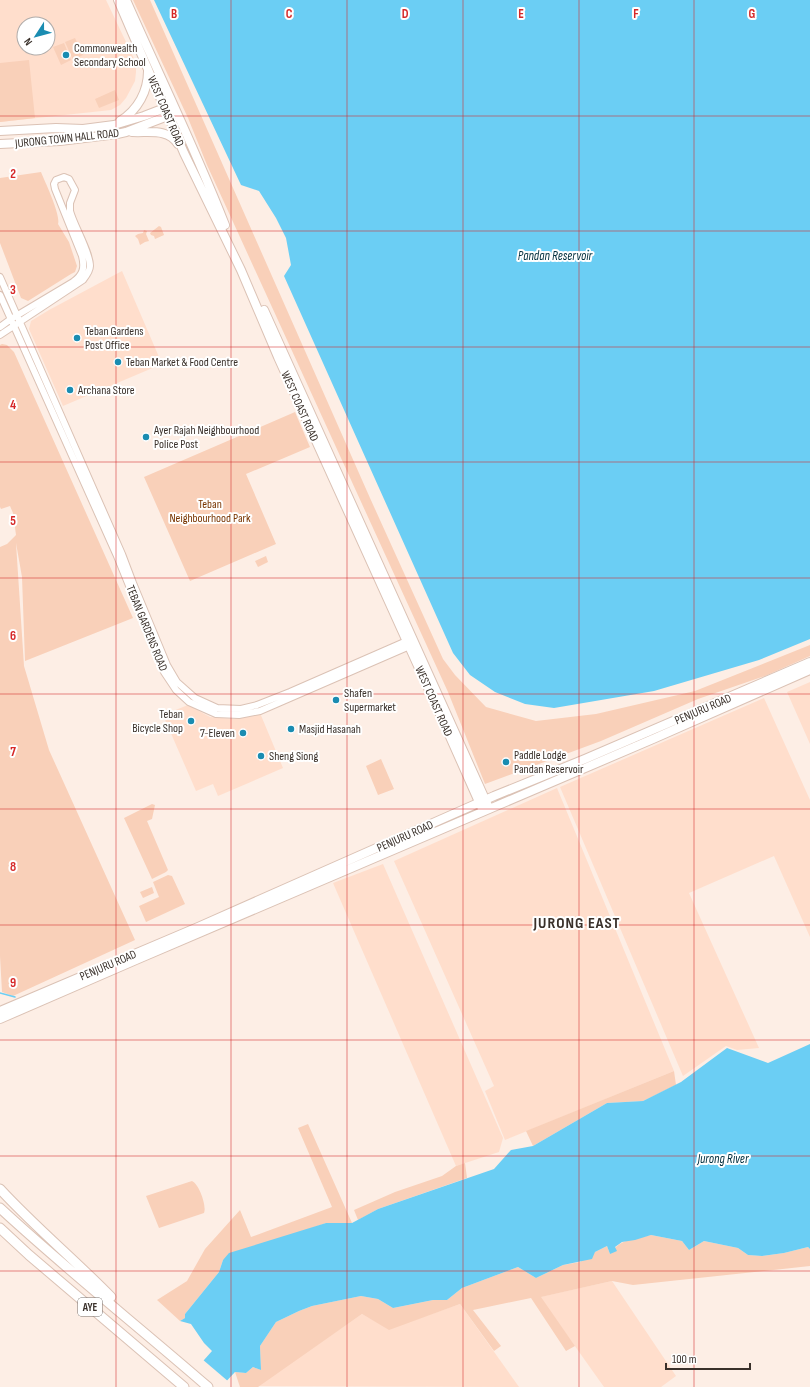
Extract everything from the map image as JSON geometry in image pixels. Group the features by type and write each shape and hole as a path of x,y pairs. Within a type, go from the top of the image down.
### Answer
{"highway":[{"path":"0,1189 21,1212 92,1277 146,1333"},
{"name":"AYE","path":"0,1208 40,1245 146,1333 208,1387"},
{"name":"AYE","path":"0,1228 28,1255 183,1386"}],"main road":[{"name":"WEST COAST ROAD","path":"118,0 184,153 236,258 280,363 411,642"},
{"name":"WEST COAST ROAD","path":"126,0 176,108 227,230 486,810"},
{"path":"114,125 128,116 140,101 148,82 148,68"},
{"name":"JURONG TOWN HALL ROAD","path":"0,144 67,140 126,132 176,108"},
{"name":"JURONG TOWN HALL ROAD","path":"0,131 83,128 114,125 167,112"},
{"path":"126,132 152,131 167,134 175,139 184,153"},
{"name":"PENJURU ROAD","path":"0,1019 482,801 810,662"},
{"name":"PENJURU ROAD","path":"2,1010 486,810 810,670"}],"street":[{"path":"0,327 11,319 19,319 83,280 88,274 90,267 88,258 70,211 70,203 75,190 69,179 64,177 56,180 54,184 82,256 84,270 73,282 19,319 14,326 0,335"},
{"name":"TEBAN GARDENS ROAD","path":"0,277 120,555 164,672 176,690 189,702 216,714 239,715 260,712 411,642"},
{"name":"TEBAN GARDENS ROAD","path":"0,295 120,555"}],"shaded area":[{"name":"Commonwealth Secondary School","path":"0,0 106,0 136,63 135,81 126,98 120,105 111,110 0,122"},
{"path":"122,271 162,364 63,406 29,329 31,321"},
{"path":"810,682 810,744 787,692"},
{"path":"764,698 810,800 810,937 774,856 689,893 759,1048 737,1050 726,1046 683,1076 560,787"},
{"path":"188,705 210,717 234,719 260,713 283,768 218,796 213,784 196,791 163,715"},
{"path":"557,788 674,1071 505,1140 485,1091 494,1086 394,861"},
{"path":"383,864 503,1138 499,1152 456,1166 333,883"},
{"path":"612,1281 676,1376 661,1387 604,1387 540,1297"},
{"path":"460,1304 519,1387 257,1386 362,1314 389,1329"}],"green space":[{"path":"133,0 150,0 370,498 443,659 455,675 486,707 536,721 596,714 695,691 810,645 810,656 765,676 698,699 601,741 485,784 448,692"},
{"path":"75,38 83,55 73,60 65,42"},
{"path":"64,43 71,60 61,65 56,54 56,46"},
{"path":"29,60 35,118 0,122 0,63"},
{"path":"115,90 119,100 99,108 95,99"},
{"path":"41,172 55,206 58,224 69,242 77,266 75,272 28,301 21,298 0,243 0,178"},
{"path":"159,226 161,227 164,235 155,239 150,233"},
{"path":"144,230 147,231 146,234 149,241 140,245 135,236 143,233"},
{"path":"0,345 7,345 14,352 133,618 25,661 22,577 16,543 24,666 49,750 135,940 13,996 2,992 0,956 0,547 7,544 16,535 13,513 10,506 1,509 0,507"},
{"name":"Teban Neighbourhood Park","path":"295,412 310,447 246,474 276,544 190,581 144,477"},
{"path":"266,556 268,562 258,567 255,561"},
{"path":"381,759 394,789 378,795 366,766"},
{"path":"152,804 155,805 152,819 147,821 168,870 152,879 124,818"},
{"path":"168,875 172,876 185,904 146,922 139,906 159,897 153,882"},
{"path":"152,887 154,893 143,898 140,892"},
{"path":"674,1071 676,1085 643,1101 607,1103 533,1146 526,1131"},
{"path":"308,1124 352,1223 326,1223 223,1260 219,1272 185,1314 185,1318 180,1321 157,1300 187,1281 205,1249 240,1210 251,1237 332,1207 298,1128"},
{"path":"465,1163 467,1178 378,1209 358,1220 354,1210 395,1192 442,1176 456,1166"},
{"path":"192,1181 197,1186 202,1196 205,1210 204,1213 159,1228 146,1196"},
{"path":"651,1235 682,1241 689,1250 704,1241 738,1248 748,1255 762,1256 784,1253 808,1247 810,1249 810,1266 633,1285 612,1281 541,1297 575,1346 566,1351 531,1298 473,1310 501,1346 494,1351 460,1304 389,1330 362,1314 258,1387 240,1387 235,1372 246,1373 253,1367 261,1370 260,1346 276,1322 312,1306 361,1296 378,1299 393,1308 433,1300 447,1300 462,1288 518,1267 536,1278 563,1265 580,1262 607,1246 610,1254 623,1242"}],"water":[{"name":"Pandan Reservoir","path":"154,0 810,0 810,639 759,660 654,691 554,708 525,704 495,692 470,675 453,653 284,276 291,265 286,238 276,218 259,191 241,185"},
{"name":"Jurong River","path":"810,1044 810,1249 808,1247 784,1253 762,1256 748,1255 738,1248 704,1241 689,1250 682,1241 651,1235 622,1242 615,1247 617,1251 610,1254 607,1246 595,1252 592,1259 563,1265 536,1278 518,1267 462,1288 447,1300 433,1300 393,1308 378,1299 361,1296 312,1306 276,1322 260,1346 261,1370 253,1367 246,1373 235,1372 221,1387 180,1387 212,1351 204,1343 191,1324 180,1321 185,1318 185,1314 219,1272 223,1260 229,1253 326,1223 352,1223 378,1209 494,1169 511,1150 533,1146 607,1103 643,1101 681,1082 727,1048 768,1063"}],"pier":[{"path":"202,1359 229,1382 224,1387 178,1387"}],"waterway":[{"path":"0,993 15,997"}],"place":[{"name":"Commonwealth Secondary School","path":"66,55"},
{"name":"Teban Gardens Post Office","path":"77,338"},
{"name":"Teban Market & Food Centre","path":"118,362"},
{"name":"Archana Store","path":"70,390"},
{"name":"Ayer Rajah Neighbourhood Police Post","path":"146,437"},
{"name":"Shafen Supermarket","path":"336,700"},
{"name":"Teban Bicycle Shop","path":"191,721"},
{"name":"Masjid Hasanah","path":"291,729"},
{"name":"7-Eleven","path":"243,733"},
{"name":"Sheng Siong","path":"261,756"},
{"name":"Paddle Lodge Pandan Reservoir","path":"506,762"}],"district":[{"name":"JURONG EAST","path":"577,922"}]}
